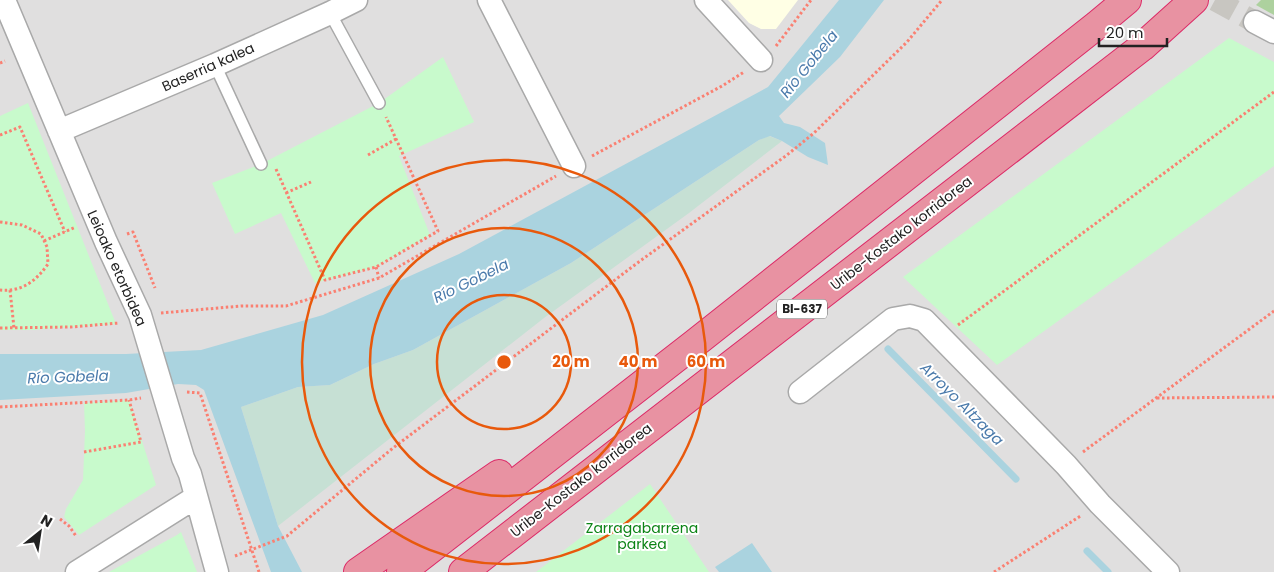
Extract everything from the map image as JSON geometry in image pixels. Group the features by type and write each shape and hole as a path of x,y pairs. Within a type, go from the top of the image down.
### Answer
{"highway":[{"name":"BI-637","path":"401,572 694,344 1127,0"},
{"name":"Uribe-Kostako korridorea","path":"463,572 1142,47 1194,0"},
{"path":"1142,47 1207,0"},
{"path":"358,572 694,344"}],"street":[{"name":"Leioako etorbidea","path":"4,0 96,219 149,314 165,393 217,572"},
{"name":"Baserria kalea","path":"59,131 215,64 356,0"},
{"path":"489,0 574,166"},
{"path":"706,0 762,60"},
{"path":"800,392 893,319 910,316 924,320 1066,465 1100,504 1168,572"},
{"path":"77,572 196,497"}],"lane":[{"path":"330,13 379,103"},
{"path":"215,64 261,164"}],"path":[{"path":"0,328 116,324 149,314 241,306 286,306 379,278 497,209 722,86 762,60 781,40 811,0"},
{"path":"245,552 287,536 393,448 640,260 787,156 814,133 907,42 942,0"},
{"path":"0,63 5,61"},
{"path":"940,338 1274,92"},
{"path":"275,166 325,280 376,267 438,231 379,103"},
{"path":"0,135 20,127 65,232"},
{"path":"368,154 396,140"},
{"path":"286,192 311,182"},
{"path":"44,241 96,219"},
{"path":"0,222 22,225 41,234 46,248 48,264 40,275 28,285 10,290 0,290"},
{"path":"376,267 379,278"},
{"path":"10,290 14,328"},
{"path":"1066,465 1274,311"},
{"path":"0,407 129,400 178,390 200,393 259,572"},
{"path":"1156,398 1274,397"},
{"path":"84,452 141,442 129,400"},
{"path":"994,572 1100,504"},
{"path":"60,519 69,526 76,536"}],"shaded area":[{"path":"0,0 1274,0 1274,572 0,572"},
{"path":"728,0 798,0 776,29 761,29 749,23"},
{"path":"769,136 782,141 689,213 544,318 278,526 241,407 298,387 330,385 374,364 413,350 571,263 759,140"}],"green space":[{"path":"1261,0 1274,0 1274,15 1256,5"},
{"path":"1229,38 1274,62 1274,166 997,365 903,277"},
{"path":"443,57 474,122 399,156 430,235 376,267 315,283 281,213 235,234 212,183 261,164 379,103"},
{"path":"28,103 116,324 30,330 0,330 0,116"},
{"path":"129,400 156,485 79,535 64,517 66,509 83,480 84,403"},
{"name":"Zarragabarrena parkea","path":"650,484 709,572 536,572"},
{"path":"181,532 197,572 109,572 177,535"}],"water":[{"name":"Río Gobela","path":"839,0 884,0 840,57 779,116 784,123 800,127 825,143 828,165 808,157 770,136 759,140 571,263 413,350 374,364 330,385 298,387 241,407 278,526 302,572 271,572 204,390 196,385 178,384 126,393 0,400 0,354 126,354 201,350 323,315 459,254 768,87"},
{"path":"752,543 772,572 719,572 715,567"}],"waterway":[{"name":"Arroyo Altzaga","path":"888,349 1016,479"},
{"name":"Arroyo Altzaga","path":"1087,551 1108,572"}],"tunnel":[{"path":"1215,0 1255,22"}]}
